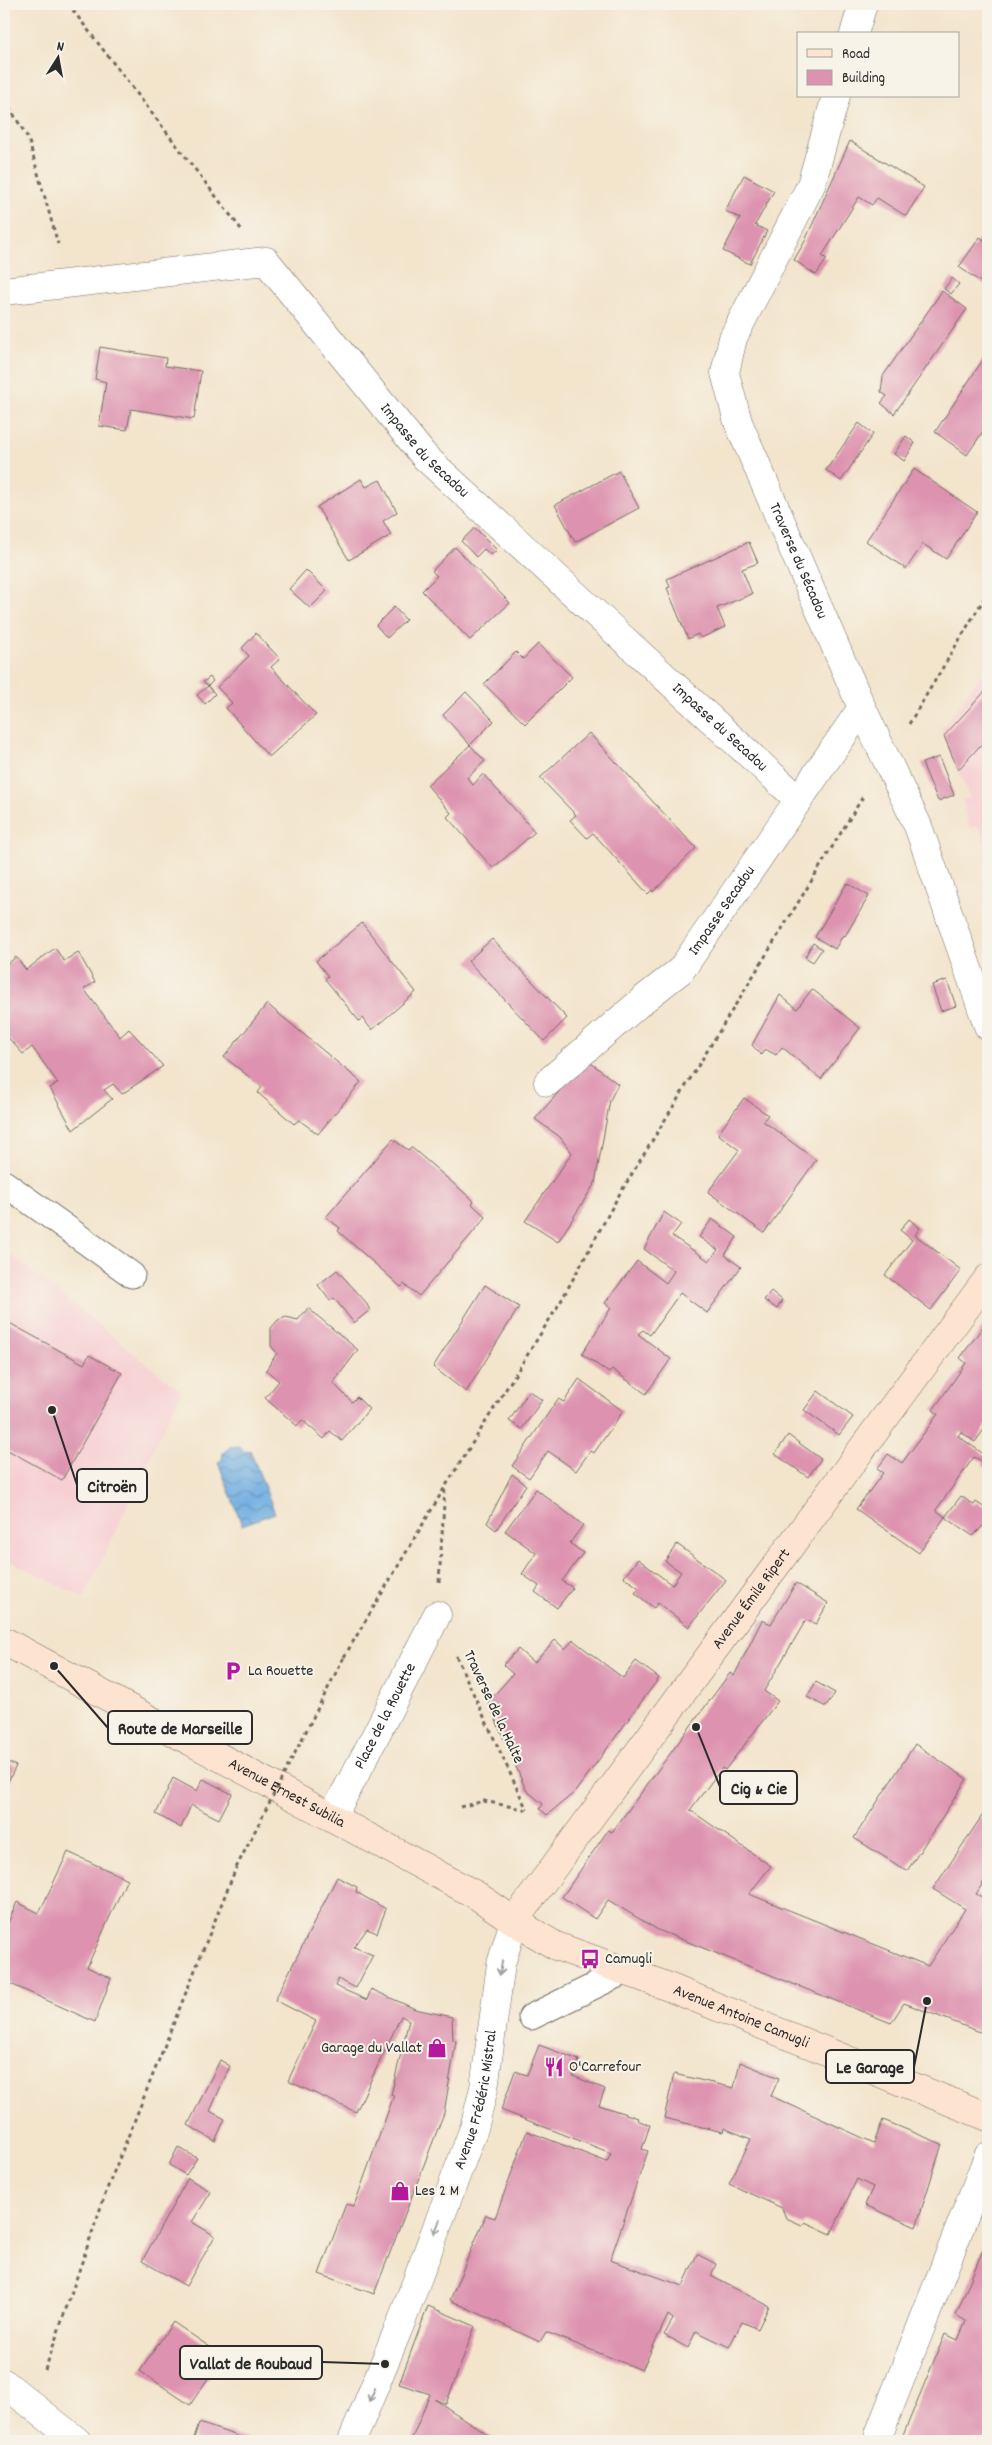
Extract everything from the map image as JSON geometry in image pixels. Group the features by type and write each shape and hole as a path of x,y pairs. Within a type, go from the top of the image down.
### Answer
{"main road":[{"name":"Avenue Émile Ripert","path":"514,1922 988,1278"},
{"name":"Avenue Ernest Subilia","path":"4,1641 476,1895 514,1922 556,1946 625,1971"},
{"name":"Avenue Antoine Camugli","path":"625,1971 988,2117"}],"street":[{"path":"855,32 862,4"},
{"name":"Traverse du Sécadou","path":"835,98 811,185 733,338 725,373 738,422 862,708 918,826 988,1026"},
{"path":"4,291 266,261"},
{"name":"Impasse du Secadou","path":"266,261 425,456 799,800"},
{"name":"Impasse Secadou","path":"548,1082 644,999 682,970 862,708"},
{"name":"Place de la Rouette","path":"332,1817 437,1615"},
{"name":"Avenue Frédéric Mistral","path":"352,2441 385,2364 474,2128 484,2088 501,1964 514,1922"},
{"path":"879,2441 883,2425 988,2156"},
{"path":"4,2383 76,2441"}],"lane":[{"path":"4,1183 132,1275"},
{"path":"531,2017 625,1971"}],"path":[{"path":"68,4 266,261"},
{"path":"4,92 6,102 28,138 58,244"},
{"path":"906,728 988,592"},
{"path":"32,2407 107,2189 236,1868 344,1657 445,1487 561,1301 618,1195 865,794"},
{"path":"437,1615 445,1487"},
{"name":"Traverse de la Halte","path":"437,1615 527,1810 484,1801 460,1807"}],"shaded area":[{"path":"988,666 988,852 979,826 969,828 962,800 970,798 941,730"},
{"path":"4,1249 181,1391 84,1598 4,1558"}],"water":[{"path":"239,1446 245,1452 250,1450 275,1513 242,1525 218,1462 222,1460 223,1453 230,1447"}],"building":[{"path":"850,141 924,187 906,216 877,198 872,205 859,197 822,256 827,259 816,275 794,260 804,243"},
{"path":"744,175 774,191 755,225 767,231 750,264 723,251 740,218 725,211"},
{"path":"980,237 988,243 988,287 959,267"},
{"path":"952,278 959,284 951,294 944,289"},
{"path":"942,291 967,309 894,414 881,403 887,396 881,392 883,376"},
{"path":"100,347 166,358 165,366 201,371 194,419 131,409 127,430 99,426 106,382 95,379"},
{"path":"988,352 988,424 967,455 935,432"},
{"path":"859,423 873,434 841,481 826,470"},
{"path":"906,436 915,443 904,461 894,454"},
{"path":"914,469 977,512 946,559 923,544 906,569 866,541"},
{"path":"619,471 639,508 575,542 555,505"},
{"path":"361,479 366,487 380,480 397,512 383,521 391,535 349,560 317,507"},
{"path":"475,528 497,550 491,555 484,549 476,557 461,541"},
{"path":"749,542 758,563 742,569 752,594 717,608 725,627 701,638 698,634 688,639 667,588 670,587 667,579"},
{"path":"455,547 510,603 470,640 422,591 437,576 432,571"},
{"path":"306,570 327,591 310,608 289,589"},
{"path":"394,607 406,620 387,638 376,625"},
{"path":"256,633 280,659 271,667 316,715 269,757 226,708 232,703 217,687 249,656 242,648"},
{"path":"538,644 572,677 525,724 484,684 516,652 523,659"},
{"path":"210,677 213,681 208,686 203,682"},
{"path":"208,686 215,694 205,704 197,695"},
{"path":"988,688 988,737 958,770 944,736"},
{"path":"466,692 494,721 470,745 443,715"},
{"path":"589,733 696,848 653,892 652,890 648,894 593,833 587,838 570,820 576,815 540,778"},
{"path":"470,745 485,761 467,778 473,785 483,774 535,832 493,868 447,817 451,813 427,785"},
{"path":"939,757 954,795 938,801 922,763"},
{"path":"847,883 869,896 835,949 815,937"},
{"path":"362,923 416,992 372,1030 362,1018 359,1021 325,979 328,976 316,961"},
{"path":"492,939 567,1018 544,1041 468,961"},
{"path":"813,943 822,949 813,962 805,957"},
{"path":"55,948 64,961 78,952 95,982 84,989 120,1037 129,1029 163,1066 122,1094 113,1084 104,1090 112,1099 73,1130 50,1088 58,1083 32,1047 23,1054 4,1033 4,967 16,957 26,970"},
{"path":"947,980 956,1006 941,1011 932,985"},
{"path":"812,989 860,1028 821,1079 782,1047 776,1055 765,1049 761,1055 752,1045 780,995 797,1009"},
{"path":"267,1004 361,1082 318,1134 299,1120 294,1124 258,1093 262,1087 224,1057"},
{"path":"587,1060 618,1084 610,1100 595,1183 558,1242 525,1221 572,1153 560,1137 535,1119"},
{"path":"744,1098 768,1115 763,1121 816,1160 764,1233 708,1192 739,1150 718,1134"},
{"path":"393,1139 408,1150 411,1147 474,1201 472,1204 486,1217 419,1296 404,1284 401,1287 338,1231 340,1228 326,1217"},
{"path":"664,1212 681,1224 672,1236 709,1261 718,1250 699,1237 712,1219 737,1237 725,1255 741,1267 707,1313 680,1293 650,1335 643,1330 638,1334 671,1359 646,1394 612,1369 609,1373 582,1354 611,1308 605,1303 637,1261 666,1283 674,1271 644,1249"},
{"path":"909,1219 920,1228 915,1235 961,1270 931,1310 885,1275 912,1240 900,1230"},
{"path":"337,1270 365,1301 370,1310 354,1323 334,1298 330,1301 318,1285"},
{"path":"485,1285 519,1307 466,1392 433,1367"},
{"path":"771,1291 782,1300 777,1309 764,1300"},
{"path":"308,1308 358,1350 333,1383 352,1402 357,1397 369,1409 342,1441 330,1431 324,1439 302,1420 297,1426 265,1398 279,1381 266,1370 277,1353 271,1346 271,1328 278,1320 286,1317 298,1320"},
{"path":"4,1320 84,1364 89,1355 122,1373 62,1480 4,1448"},
{"path":"988,1320 988,1424 975,1442 961,1432 958,1436 988,1457 988,1469 983,1465 984,1462 974,1457 936,1510 945,1517 919,1553 856,1509 883,1473 877,1469 888,1454 902,1463 938,1414 933,1410 966,1363 960,1358"},
{"path":"579,1379 623,1411 594,1453 590,1451 576,1471 548,1451 529,1478 512,1466 558,1399 564,1402"},
{"path":"529,1391 542,1400 522,1429 509,1421"},
{"path":"818,1391 853,1417 839,1435 804,1410"},
{"path":"788,1435 821,1459 808,1477 775,1454"},
{"path":"512,1474 526,1485 496,1530 487,1523"},
{"path":"536,1489 583,1525 570,1543 583,1553 562,1581 573,1588 557,1608 535,1592 539,1586 522,1574 536,1553 505,1531"},
{"path":"961,1496 974,1505 976,1502 988,1510 988,1521 973,1536 945,1517"},
{"path":"677,1544 726,1580 689,1627 658,1603 654,1608 635,1593 639,1588 624,1577 638,1559 672,1585 681,1572 665,1561"},
{"path":"796,1583 828,1603 816,1624 806,1620 764,1691 778,1701 725,1770 722,1768 690,1810 771,1866 749,1894 928,1966 965,1909 933,1889 988,1807 988,1875 976,1894 988,1900 988,2035 904,2003 891,2023 658,1930 608,1900 595,1919 562,1897 608,1830 612,1832 730,1673 734,1676 762,1620 771,1624"},
{"path":"555,1640 565,1649 573,1640 623,1678 636,1661 659,1678 575,1792 547,1815 540,1809 543,1804 526,1790 488,1702 513,1674 503,1665 518,1649 534,1663"},
{"path":"816,1682 835,1693 826,1707 807,1697"},
{"path":"915,1744 967,1779 907,1871 854,1838"},
{"path":"4,1760 16,1766 4,1790"},
{"path":"173,1778 197,1791 203,1779 232,1794 219,1819 191,1805 181,1828 156,1814"},
{"path":"68,1852 127,1879 87,1967 111,1978 95,2022 4,1981 4,1932 17,1902 39,1913"},
{"path":"337,1877 357,1887 356,1892 386,1909 377,1933 367,1929 354,1947 373,1955 356,1988 338,1979 335,1986 367,2000 371,1989 415,2009 452,2017 453,2040 456,2041 444,2113 374,2294 319,2274 346,2204 354,2206 394,2095 391,2095 409,2020 401,2016 356,2112 288,2081 316,2021 275,2000"},
{"path":"539,2045 579,2060 573,2076 605,2089 599,2105 638,2118 637,2120 650,2125 642,2149 648,2151 610,2260 683,2286 697,2254 716,2264 711,2276 769,2306 758,2329 742,2322 729,2347 696,2331 688,2348 664,2335 673,2319 668,2315 642,2370 546,2332 540,2342 450,2300 486,2215 495,2218 527,2131 607,2162 611,2153 501,2110 515,2071 527,2075"},
{"path":"220,2060 230,2066 210,2111 225,2119 215,2141 188,2125"},
{"path":"740,2062 779,2078 771,2096 874,2143 883,2120 942,2144 916,2227 865,2205 873,2187 857,2179 831,2234 805,2222 802,2225 786,2218 782,2208 729,2184 751,2139 724,2128 723,2132 664,2118 674,2074 734,2088"},
{"path":"178,2147 197,2158 186,2175 169,2165"},
{"path":"188,2178 211,2192 192,2222 215,2236 186,2286 142,2261"},
{"path":"988,2237 988,2441 910,2441 902,2438 945,2334 958,2340 966,2321 956,2315"},
{"path":"428,2306 475,2326 446,2404 434,2399 497,2441 411,2441 430,2394 399,2384"},
{"path":"173,2322 223,2356 190,2405 140,2371"},
{"path":"199,2423 252,2441 193,2441"}],"place":[{"name":"Citroën","path":"52,1410"},
{"name":"Route de Marseille","path":"54,1666"},
{"name":"La Rouette","path":"233,1671"},
{"name":"Cig & Cie","path":"696,1727"},
{"name":"Camugli","path":"590,1959"},
{"name":"Le Garage","path":"927,2001"},
{"name":"Garage du Vallat","path":"437,2048"},
{"name":"O'Carrefour","path":"554,2067"},
{"name":"Les 2 M","path":"400,2191"},
{"name":"Vallat de Roubaud","path":"385,2364"}]}
